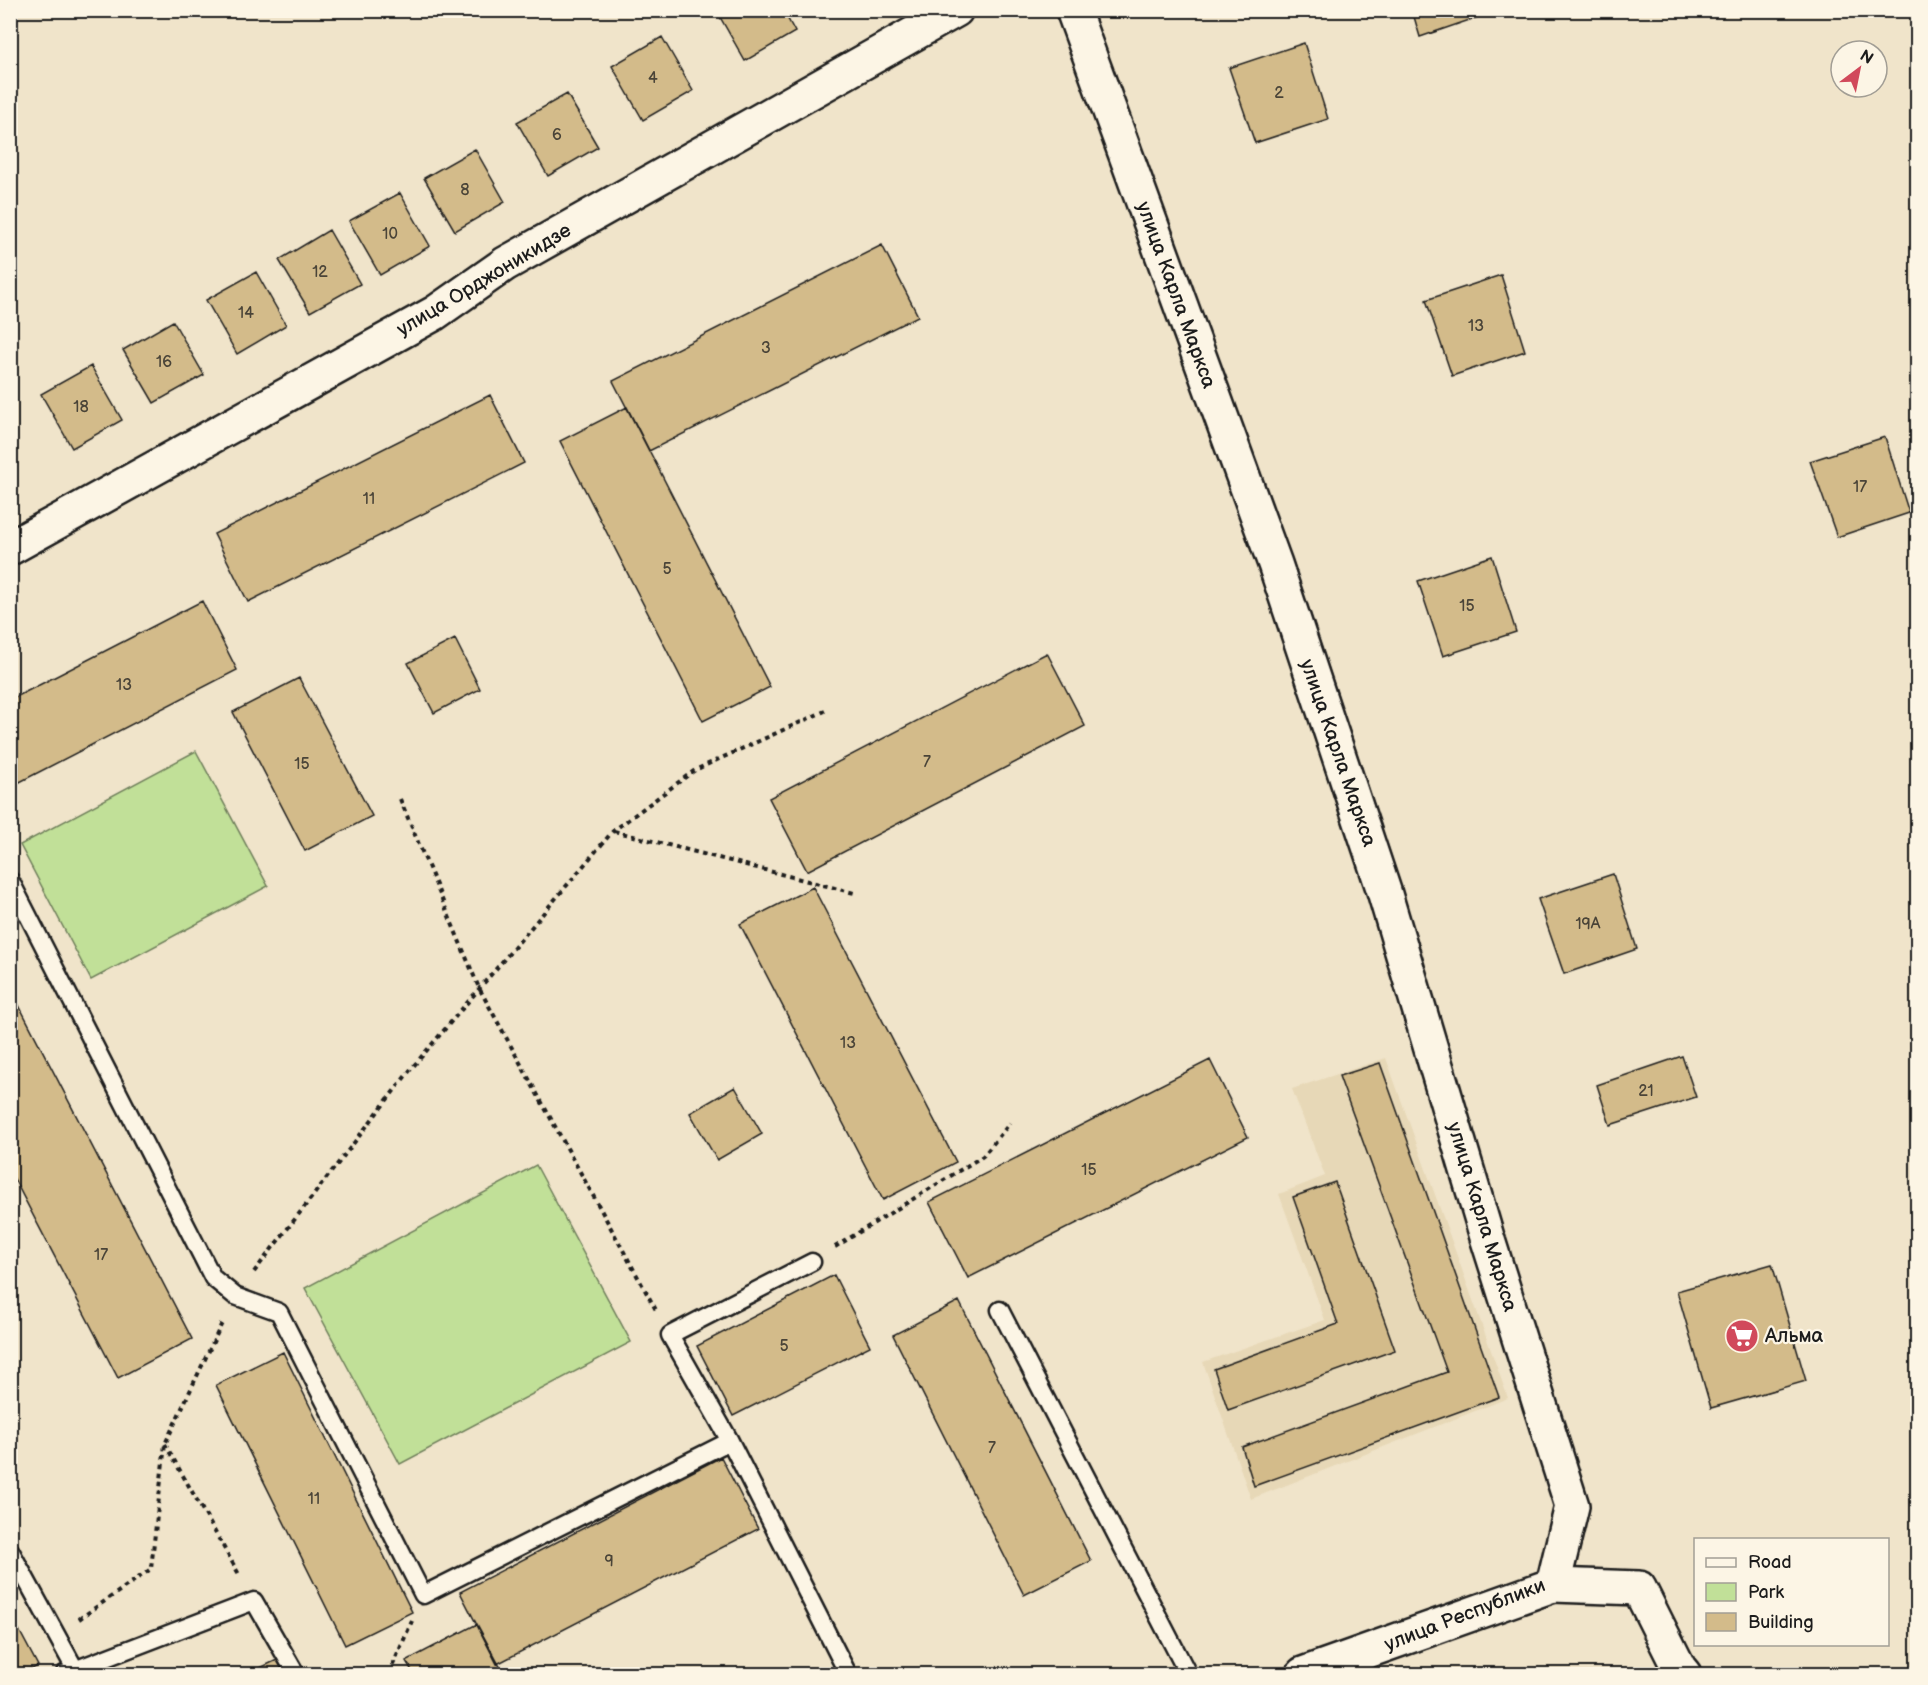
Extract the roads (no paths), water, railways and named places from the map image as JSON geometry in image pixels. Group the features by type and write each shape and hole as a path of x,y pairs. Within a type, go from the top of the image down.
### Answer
{"street":[{"name":"улица Орджоникидзе","path":"10,548 435,312 505,264 956,10"},
{"name":"улица Карла Маркса","path":"1072,10 1275,564 1373,858 1487,1237 1572,1506"},
{"name":"улица Республики","path":"1303,1674 1552,1585 1572,1506"},
{"path":"1552,1585 1639,1588 1684,1674"}],"lane":[{"path":"10,880 213,1278 235,1296 279,1312 423,1596 730,1441"},
{"path":"812,1262 670,1335 730,1441 848,1674"},
{"path":"1000,1310 1188,1674"},
{"path":"10,1550 56,1635 70,1672 254,1601 296,1674"}],"place":[{"name":"Альма","path":"1742,1336"}]}
